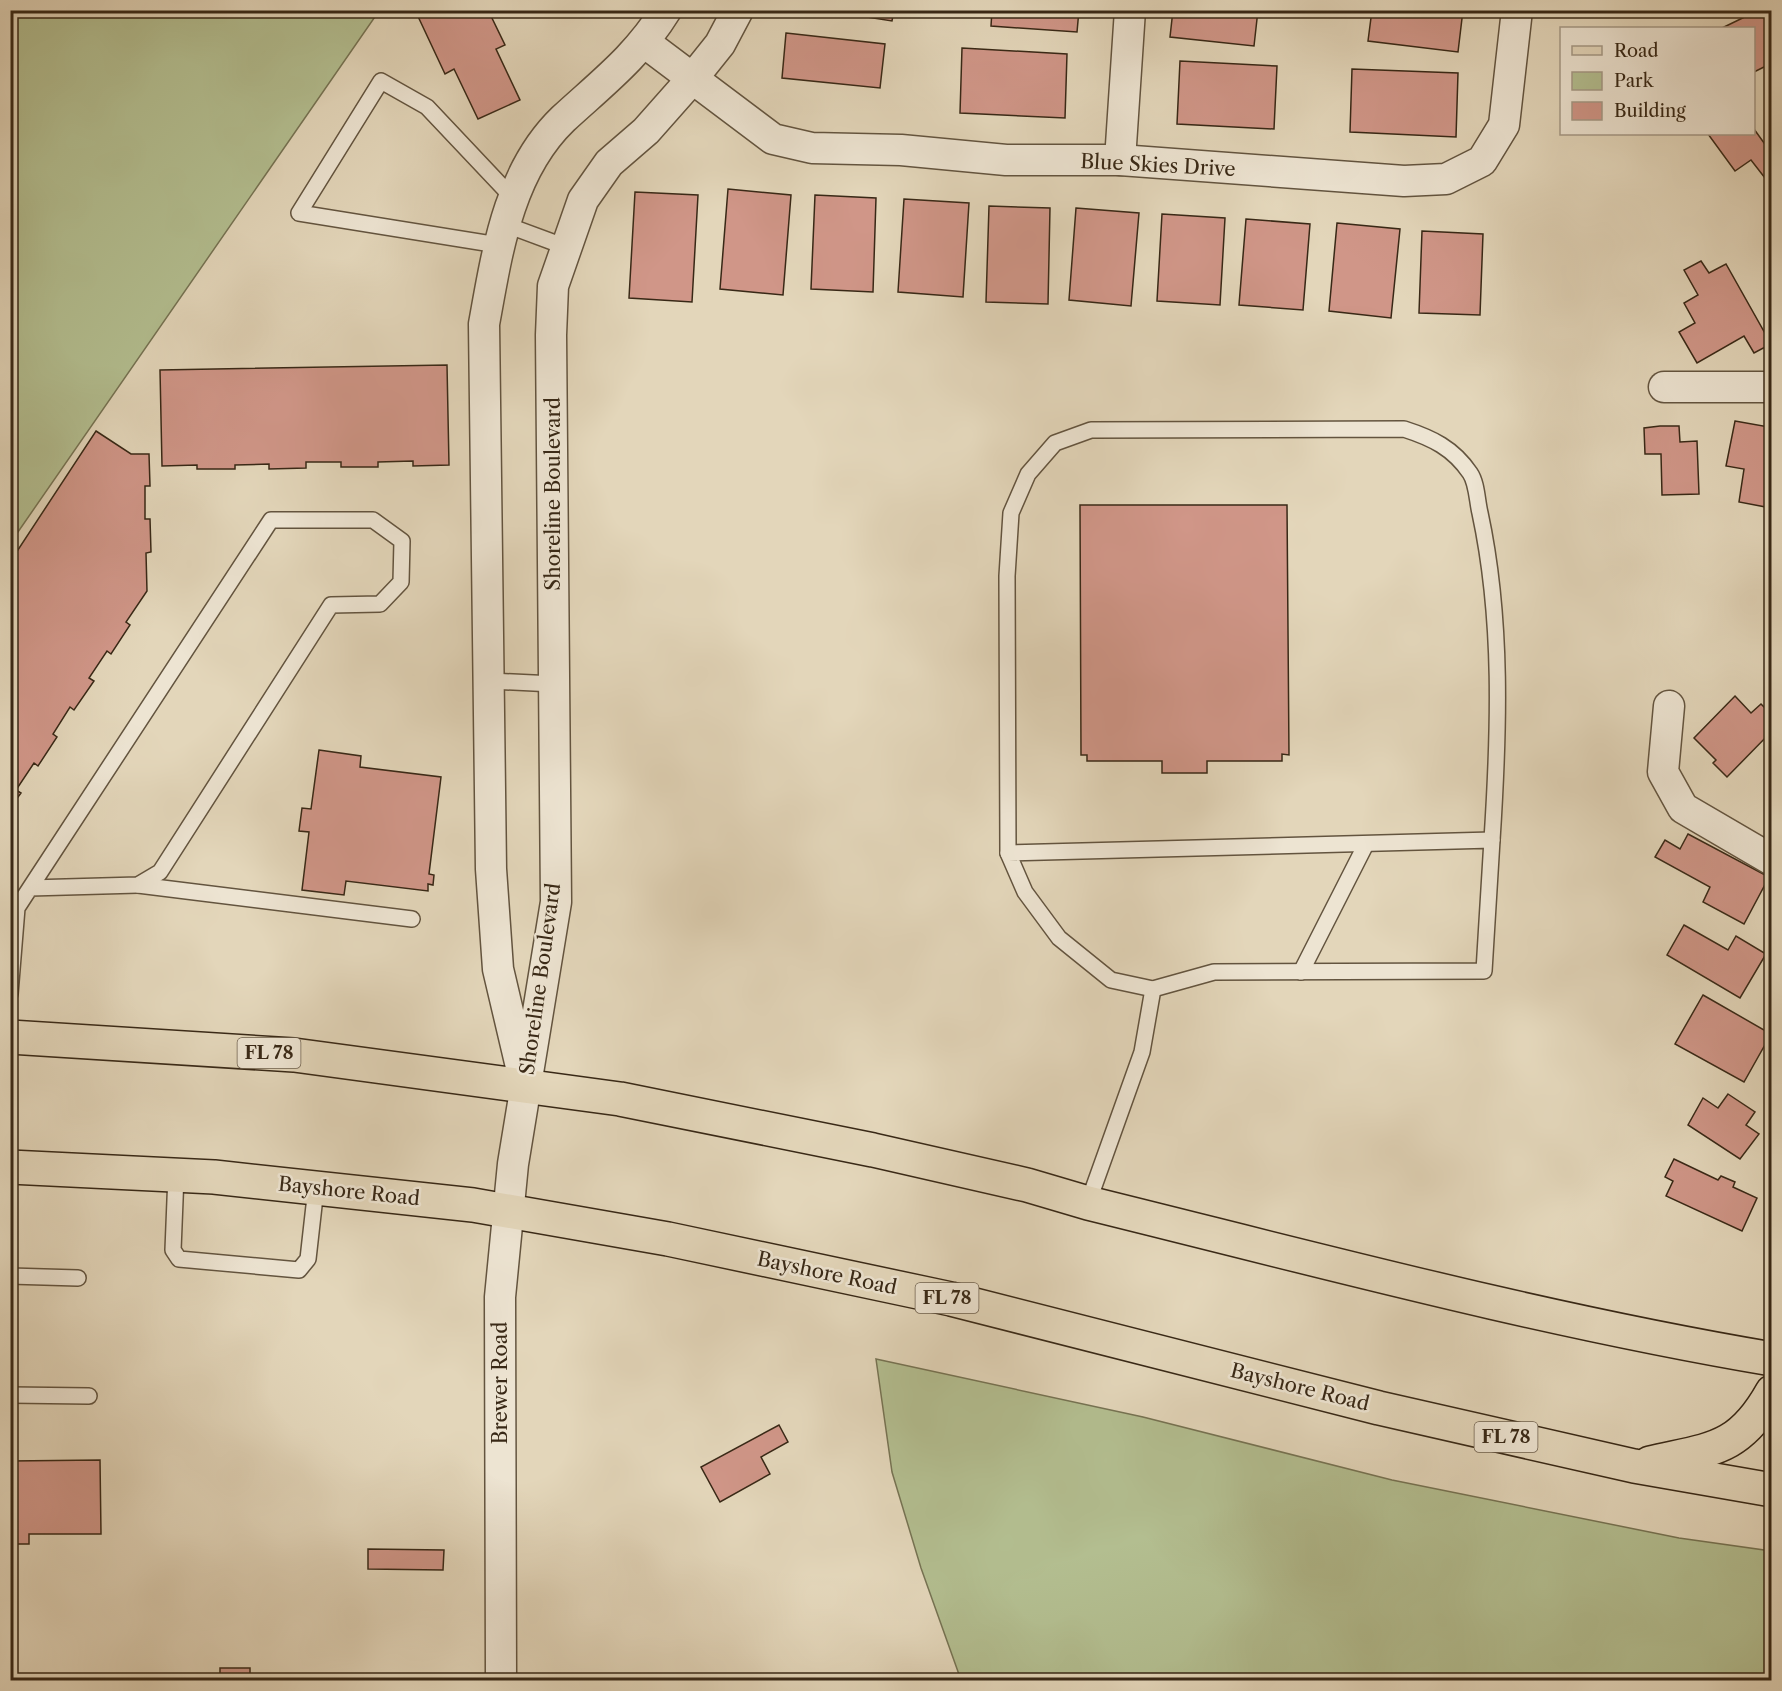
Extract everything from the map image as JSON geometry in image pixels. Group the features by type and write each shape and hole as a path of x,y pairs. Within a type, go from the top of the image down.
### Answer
{"main road":[{"name":"FL 78","path":"10,1037 294,1055 620,1099 861,1147 1027,1185 1088,1203 1514,1309 1665,1341 1772,1359"},
{"name":"Bayshore Road","path":"10,1167 176,1175 316,1188 509,1211 668,1239 951,1299 1368,1405 1634,1466 1772,1490"},
{"path":"1634,1466 1721,1447 1757,1419 1772,1392"}],"street":[{"name":"Shoreline Boulevard","path":"525,1086 498,969 491,869 491,681 484,324 505,222 536,153 562,120 592,96 644,42 666,10"},
{"name":"Shoreline Boulevard","path":"525,1086 556,902 551,335 553,286 583,200 609,163 646,131 692,80 720,44 738,10"},
{"path":"1120,160 1130,10"},
{"name":"Blue Skies Drive","path":"644,42 773,139 812,148 901,150 1006,160 1120,160 1404,181 1446,179 1482,160 1504,125 1516,10"},
{"path":"1664,387 1772,387"},
{"path":"1669,706 1663,772 1683,808 1772,860"},
{"name":"Brewer Road","path":"501,1680 500,1297 525,1086"}],"lane":[{"path":"505,222 427,107 381,81 299,213 505,222 567,247"},
{"path":"1404,429 1431,438 1453,452 1472,476 1495,602 1497,769 1484,972 1214,972 1154,989 1111,980 1059,938 1025,892 1008,853 1007,576 1011,513 1028,474 1055,443 1091,430 1404,429"},
{"path":"10,994 14,908 30,888 271,520 373,520 402,541 401,582 380,603 331,605 160,872 138,885"},
{"path":"491,681 554,684"},
{"path":"1008,853 1492,840"},
{"path":"1301,972 1366,844"},
{"path":"30,888 138,885 412,919"},
{"path":"1088,1203 1142,1052 1154,989"},
{"path":"176,1175 173,1250 179,1259 299,1270 308,1259 316,1188"},
{"path":"10,1276 78,1278"},
{"path":"10,1395 89,1396"}],"green space":[{"path":"10,11 379,11 11,542"},
{"path":"876,1359 1143,1417 1392,1480 1679,1538 1771,1551 1771,1680 961,1680 921,1568 892,1472"}],"building":[{"path":"415,10 488,10 505,45 496,49 520,100 478,119 454,69 445,74"},
{"path":"822,10 894,10 892,21"},
{"path":"992,10 1079,10 1077,32 991,26"},
{"path":"1173,10 1258,10 1254,46 1170,37"},
{"path":"1372,10 1463,10 1458,52 1368,41"},
{"path":"1759,10 1772,10 1772,63 1755,72 1755,27 1724,27"},
{"path":"786,33 885,44 880,88 782,78"},
{"path":"962,48 1067,54 1065,118 960,113"},
{"path":"1180,61 1277,66 1274,129 1177,124"},
{"path":"1352,69 1458,73 1456,137 1350,132"},
{"path":"1755,130 1772,154 1772,187 1751,160 1735,171 1709,135 1755,135"},
{"path":"728,189 791,195 783,295 720,289"},
{"path":"635,192 698,195 692,302 629,298"},
{"path":"1772,192 1772,213 1765,211"},
{"path":"815,195 876,198 873,292 811,289"},
{"path":"904,199 969,203 963,297 898,292"},
{"path":"989,206 1050,208 1048,304 986,302"},
{"path":"1076,208 1139,213 1131,306 1069,300"},
{"path":"1162,214 1225,218 1220,305 1157,301"},
{"path":"1246,219 1310,224 1303,310 1239,305"},
{"path":"1337,223 1400,229 1391,318 1329,311"},
{"path":"1422,231 1483,234 1480,315 1419,313"},
{"path":"1701,261 1709,273 1726,264 1771,344 1754,353 1744,336 1697,363 1679,332 1695,323 1684,303 1698,295 1684,270"},
{"path":"447,365 449,465 413,466 413,461 378,462 378,467 341,467 341,462 306,462 306,468 269,469 269,464 235,465 235,469 197,469 197,465 162,466 160,370"},
{"path":"1735,421 1769,427 1768,430 1772,431 1771,508 1739,502 1744,469 1726,466"},
{"path":"1679,426 1680,442 1697,441 1699,494 1662,495 1661,454 1645,454 1644,428"},
{"path":"96,431 131,454 149,454 150,486 145,486 145,519 150,519 151,552 146,553 147,591 126,622 130,625 111,654 107,651 89,678 94,681 74,710 70,707 53,734 57,737 38,766 34,763 16,790 21,793 10,808 10,562"},
{"path":"1080,505 1287,505 1289,755 1282,754 1282,761 1207,761 1207,773 1162,773 1162,761 1087,761 1087,755 1081,755"},
{"path":"1735,696 1751,713 1761,704 1765,708 1772,702 1772,731 1727,777 1713,763 1716,760 1694,738"},
{"path":"319,750 361,756 360,767 441,777 429,874 434,875 433,885 428,884 428,891 346,881 344,895 302,890 309,832 299,831 302,808 311,809"},
{"path":"1688,834 1769,877 1744,924 1703,902 1710,887 1655,857 1665,840 1680,849"},
{"path":"1684,925 1728,950 1736,936 1766,954 1740,998 1667,955"},
{"path":"1703,995 1771,1034 1744,1082 1675,1044"},
{"path":"1728,1094 1755,1112 1746,1125 1759,1134 1740,1159 1688,1125 1703,1098 1718,1108"},
{"path":"1674,1159 1718,1180 1721,1176 1735,1182 1733,1187 1757,1198 1742,1231 1666,1196 1673,1181 1665,1177"},
{"path":"779,1425 788,1442 761,1457 770,1474 720,1502 701,1467"},
{"path":"100,1460 101,1534 29,1534 29,1544 10,1544 10,1461"},
{"path":"368,1549 444,1550 443,1570 368,1569"},
{"path":"220,1668 250,1668 250,1680 165,1680 220,1678"}]}
